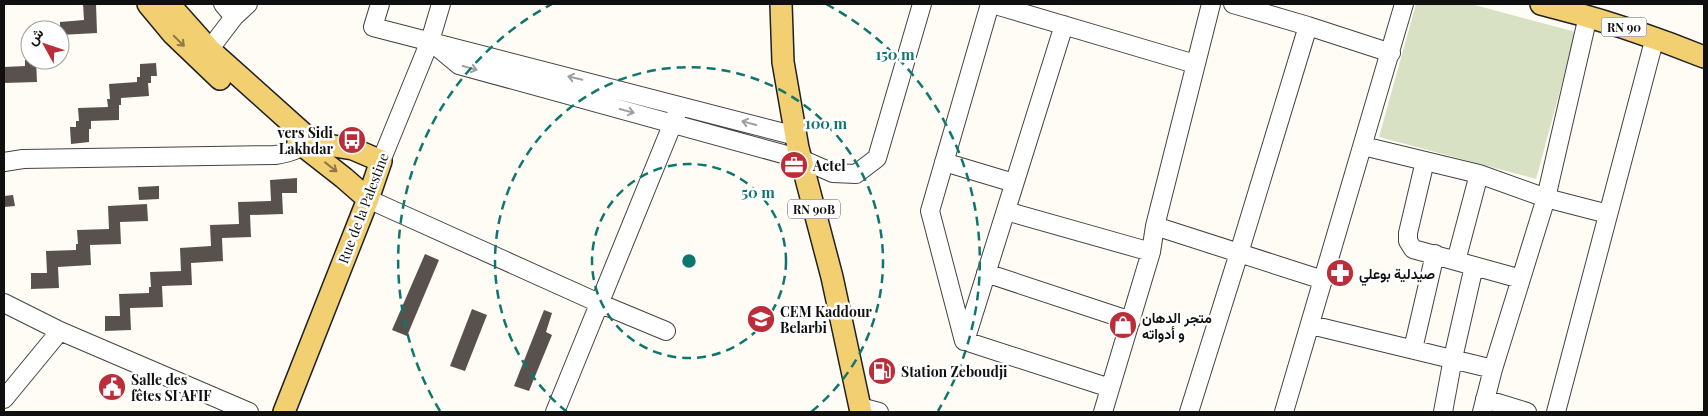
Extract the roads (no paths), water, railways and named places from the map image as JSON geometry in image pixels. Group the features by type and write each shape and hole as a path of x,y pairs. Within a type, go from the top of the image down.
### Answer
{"main road":[{"path":"148,4 173,34 205,56 307,143 368,199"},
{"path":"169,4 205,56"},
{"name":"RN 90B","path":"781,4 783,62 796,136 866,411"},
{"name":"RN 90","path":"1541,4 1588,16 1655,37 1704,57"},
{"path":"307,143 353,149 381,161"},
{"name":"Rue de la Palestine","path":"284,412 368,199 381,161"}],"street":[{"path":"223,4 234,17"},
{"path":"205,56 234,17 248,4"},
{"path":"380,4 373,27 796,136"},
{"name":"Rue de la Palestine","path":"381,161 430,42 441,4"},
{"path":"430,42 459,65 802,159 833,173 856,174 877,158 922,4"},
{"path":"964,342 930,211 991,4 1195,64"},
{"path":"1103,412 1152,252 1155,226 1211,4"},
{"path":"1233,4 1391,53"},
{"path":"1284,412 1404,4"},
{"path":"1528,412 1484,406 1493,369 1546,198 1588,16"},
{"path":"964,342 1064,25"},
{"path":"1188,412 1308,26"},
{"path":"1556,412 1655,37"},
{"path":"555,412 680,105"},
{"path":"4,162 23,159 255,156 285,154 307,143"},
{"path":"1363,146 1479,174 1546,198 1608,214"},
{"path":"1425,161 1408,233 1408,241 1413,249 1521,279"},
{"path":"944,162 1014,183"},
{"path":"1456,260 1479,174"},
{"path":"368,199 600,304 666,331"},
{"path":"1006,211 1152,252"},
{"path":"1155,226 1323,280"},
{"path":"1413,349 1435,254"},
{"path":"1442,412 1474,266"},
{"path":"986,273 1131,320"},
{"path":"4,303 60,331 249,412"},
{"path":"1311,325 1493,369"},
{"path":"5,396 60,331"},
{"path":"964,342 1110,388"}],"place":[{"name":"vers Sidi Lakhdar","path":"352,140"},
{"name":"Actel","path":"794,165"},
{"name":"صيدلية بوعلي","path":"1340,273"},
{"name":"CEM Kaddour Belarbi","path":"761,319"},
{"name":"متجر الدهان و أدواته","path":"1123,325"},
{"name":"Station Zeboudji","path":"882,371"},
{"name":"Salle des fêtes SI AFIF","path":"112,387"}]}
